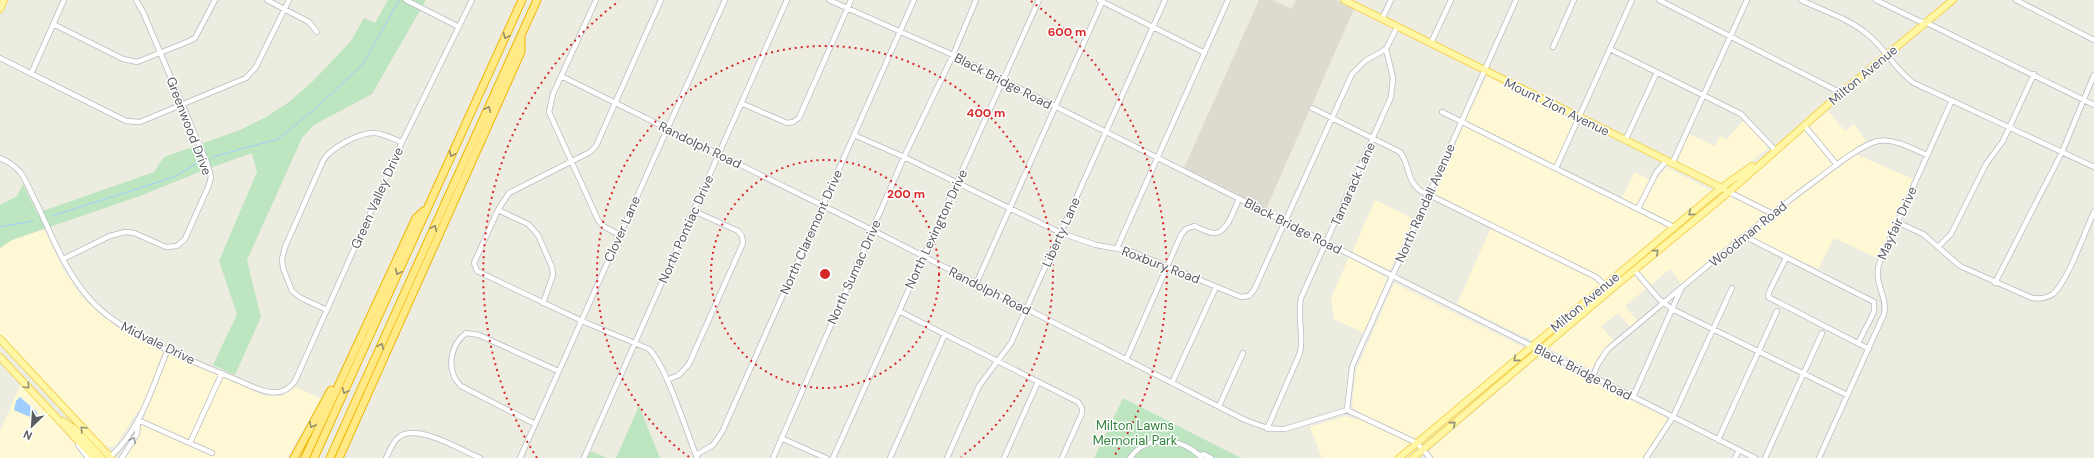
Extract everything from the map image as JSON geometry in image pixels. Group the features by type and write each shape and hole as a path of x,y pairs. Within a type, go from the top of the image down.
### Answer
{"highway":[{"path":"314,458 522,0"},
{"path":"330,458 537,0"},
{"path":"339,458 521,52 521,36"},
{"path":"305,458 351,355 416,218 428,208"},
{"path":"294,458 351,355"},
{"path":"342,458 352,433 353,426"}],"main road":[{"path":"0,9 4,0"},
{"name":"Mount Zion Avenue","path":"1344,0 1729,192"},
{"name":"Milton Avenue","path":"1414,458 1610,290 1729,192 1841,93 1928,23 1953,0"},
{"name":"Milton Avenue","path":"1399,458 1721,188 1775,150"},
{"path":"1634,271 1639,256"},
{"path":"0,339 110,458"},
{"path":"0,357 94,458"},
{"path":"52,413 76,430 102,458"}],"street":[{"path":"31,74 64,0"},
{"name":"Greenwood Drive","path":"62,259 121,232 134,233 166,247 174,247 183,242 208,188 211,177 143,12 136,0"},
{"path":"53,24 128,61 141,61 195,38 215,0"},
{"path":"267,0 309,22 317,32"},
{"path":"0,58 126,121 140,122 242,80 251,74 289,0"},
{"path":"406,0 459,27"},
{"name":"Green Valley Drive","path":"279,392 289,388 295,381 402,142 472,0"},
{"path":"596,0 561,76 550,103 550,112 598,220 603,226 620,235"},
{"path":"661,0 596,146 590,152 571,162 516,188 504,199 475,259 475,267 477,271 484,275 543,303 649,349 655,355 667,380 696,456"},
{"name":"Clover Lane","path":"520,458 725,0"},
{"name":"North Pontiac Drive","path":"584,458 787,0"},
{"name":"Black Bridge Road","path":"829,0 953,55 1755,458"},
{"path":"741,103 787,123 793,122 799,118 851,0"},
{"name":"North Claremont Drive","path":"696,456 713,445 718,439 914,0"},
{"name":"North Sumac Drive","path":"772,458 904,157 953,55 976,0"},
{"name":"North Lexington Drive","path":"833,458 1039,0"},
{"path":"976,284 1101,0 1205,53"},
{"name":"Liberty Lane","path":"947,458 979,386 1011,343 1027,310 1165,0"},
{"path":"1117,248 1228,0"},
{"path":"1382,19 1391,0"},
{"path":"1431,43 1451,0"},
{"name":"North Randall Avenue","path":"1347,410 1352,367 1516,0"},
{"path":"1553,47 1574,0"},
{"path":"1556,168 1632,0"},
{"path":"1659,0 1841,93"},
{"path":"1672,164 1747,0"},
{"path":"1800,0 1861,29 1868,34 1906,77 2094,167"},
{"path":"1876,0 1918,21 1928,23 2034,74 2094,105"},
{"path":"2016,0 2094,40"},
{"path":"1285,222 1352,74 1366,61 1386,49 1397,27"},
{"name":"Tamarack Lane","path":"1267,429 1300,353 1302,344 1299,316 1301,298 1373,138 1393,87 1394,78 1386,49"},
{"path":"1610,49 1744,116 1775,150"},
{"path":"1625,141 1657,72"},
{"path":"1938,247 1951,234 1986,164 1998,149 2010,126 2034,74"},
{"path":"1995,283 2062,152 2094,75"},
{"name":"Randolph Road","path":"561,76 872,230 924,258 1126,360 1267,429 1286,429 1347,410"},
{"name":"Mayfair Drive","path":"1819,458 1884,314 1885,305 1877,279 1877,268 1952,100"},
{"path":"1312,108 1400,152 1406,161 1413,184 1429,195 1596,277 1610,290"},
{"path":"1442,112 1462,120 1674,227"},
{"path":"1804,125 1837,165"},
{"path":"327,310 299,297 292,291 282,264 284,247 323,161 331,150 373,133 384,135 402,142"},
{"name":"Roxbury Road","path":"854,135 904,157 1061,233 1096,245 1117,248 1168,266 1241,297 1249,296 1254,290 1285,222"},
{"name":"Woodman Road","path":"1593,376 1598,364 1607,350 1771,213 1837,165 1872,143 1881,140 1899,143 1927,155"},
{"name":"Midvale Drive","path":"0,158 19,172 26,183 62,259 86,295 105,314 120,326 168,349 266,392 279,392"},
{"path":"1638,208 1656,173 1666,161"},
{"name":"Mount Zion Avenue","path":"1729,192 1771,213"},
{"path":"1126,360 1186,229 1194,226 1213,234 1219,233 1224,229 1239,199"},
{"path":"498,210 528,224 538,234 552,267 553,275 543,303"},
{"path":"667,380 685,370 689,364 743,243 742,236 738,231 694,211"},
{"path":"1897,222 1923,234 1960,266 1995,283 2032,298 2047,297 2053,294 2062,282 2094,212"},
{"path":"1744,236 1874,302"},
{"path":"1786,258 1769,292 1768,298 1869,349"},
{"path":"1634,271 1664,303 1672,309 1758,352 1804,372 1847,395"},
{"path":"1172,383 1216,287"},
{"path":"1633,398 1682,288"},
{"path":"1646,458 1673,417 1732,288"},
{"path":"1874,302 1883,297"},
{"path":"1858,343 1874,312 1874,302"},
{"path":"1718,440 1777,311"},
{"path":"899,312 946,334 1078,402 1082,408 1082,413 1062,458"},
{"path":"535,424 456,382 451,369 451,362 455,349 462,336 466,333 479,335 558,371"},
{"path":"1765,458 1822,333"},
{"path":"890,458 946,334"},
{"path":"110,458 125,442 138,420 168,349"},
{"path":"1219,406 1243,353"},
{"path":"190,443 222,373"},
{"path":"1004,458 1038,382"},
{"path":"1347,410 1416,444 1423,449 1430,458"},
{"path":"138,420 212,453"},
{"path":"122,458 137,434 138,420"},
{"path":"67,429 88,458"},
{"path":"386,458 394,442 399,437 404,434 417,432 480,458"},
{"path":"781,438 826,458"},
{"path":"1130,458 1136,450 1147,444 1166,441 1178,442 1187,446 1201,457 1203,454 1212,458"},
{"path":"1735,458 1739,450"}],"shaded area":[{"path":"1259,0 1272,0 1292,9 1296,0 1336,0 1354,9 1266,209 1184,168"},
{"path":"1487,76 1574,120 1553,170 1619,203 1635,172 1654,182 1666,167 1711,190 1711,194 1533,341 1457,304 1493,223 1434,193 1476,97"},
{"path":"1828,111 1845,131 1854,124 1866,141 1854,150 1858,155 1913,179 1877,258 1834,238 1818,269 1743,233 1682,285 1670,269 1625,306 1638,322 1631,328 1618,313 1601,326 1614,341 1598,357 1592,370 1552,350 1551,347 1555,342"},
{"path":"1744,120 1767,146 1767,149 1722,184 1677,162 1689,134 1715,146 1720,136 1727,139"},
{"path":"1375,200 1414,219 1390,270 1352,252"},
{"path":"44,229 63,269 82,297 102,316 126,333 265,396 282,396 296,387 321,399 287,458 125,458 134,442 146,414 138,411 116,445 110,447 102,444 0,334 0,248 12,240"},
{"path":"1349,257 1387,278 1364,333 1334,319 1331,298"},
{"path":"1394,283 1521,346 1523,350 1396,458 1322,458 1310,427 1345,416 1357,420 1360,413 1353,408 1352,404 1356,371"},
{"path":"1541,355 1666,418 1658,440 1643,458 1434,458 1430,453 1431,449"},
{"path":"21,384 40,403 86,458 0,458 0,431"}],"green space":[{"path":"388,0 426,0 372,94 314,125 302,138 247,260 261,317 235,375 213,365 237,314 219,261 257,172 252,153 199,172 140,196 12,240 0,248 0,205 17,196 23,184 37,213 154,172 164,157 240,130 266,117 289,102 314,80 351,41 364,18 375,23"},
{"name":"Milton Lawns Memorial Park","path":"1123,398 1241,458 1094,458"},
{"path":"639,406 660,458 616,458"},
{"path":"591,451 607,458 587,458"}],"water":[{"path":"20,397 37,412 39,421 14,410 16,401"}],"waterway":[{"path":"212,157 278,139 317,107 363,64 399,0"},
{"path":"52,216 174,177 199,162"},
{"path":"0,227 33,221"}]}
